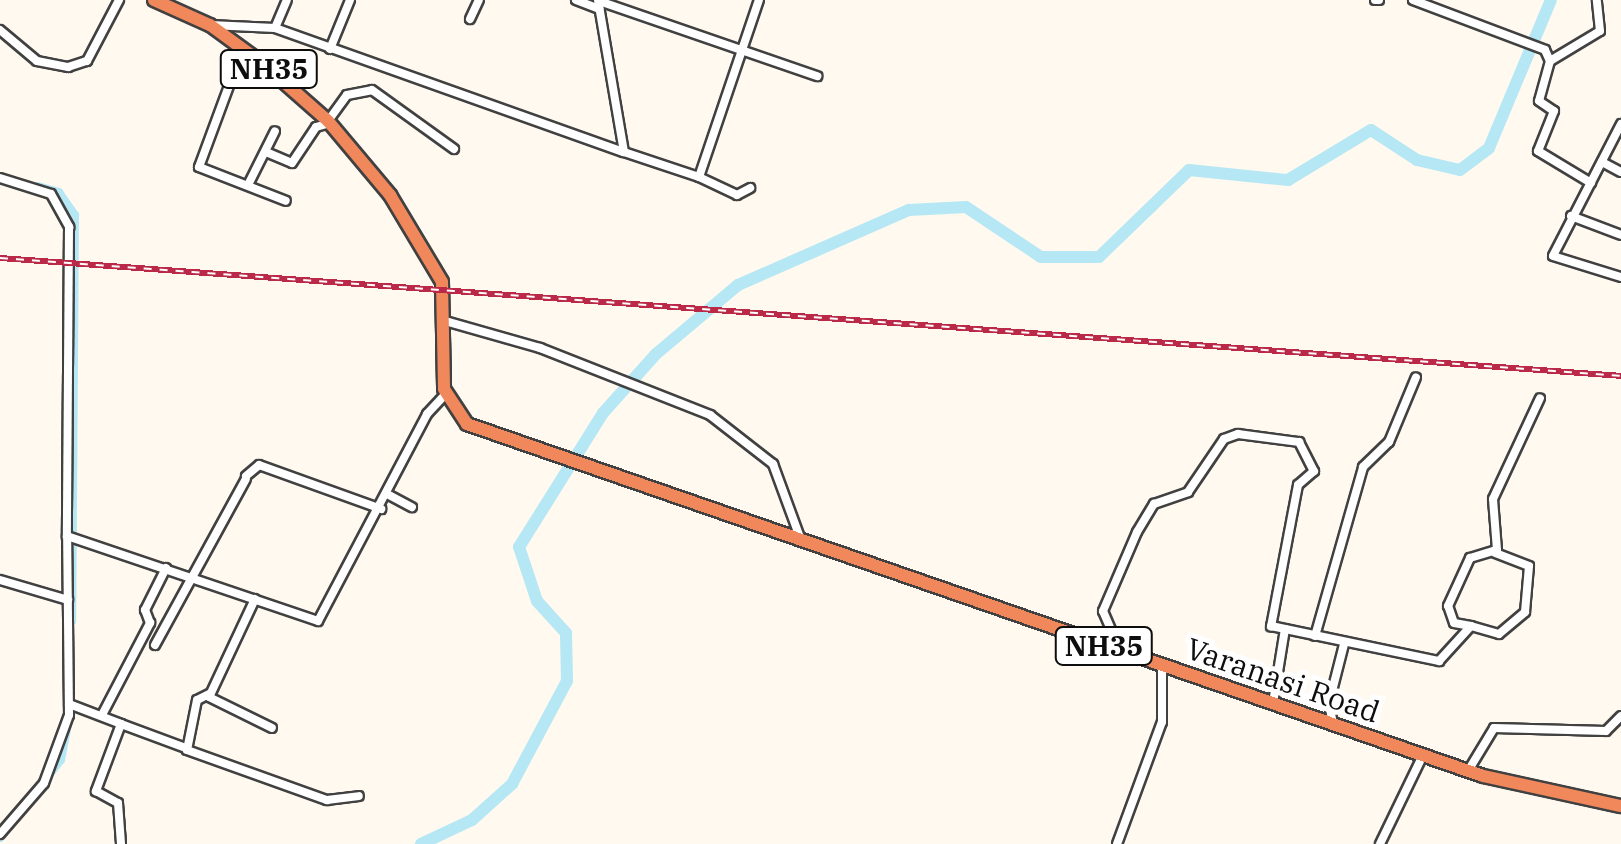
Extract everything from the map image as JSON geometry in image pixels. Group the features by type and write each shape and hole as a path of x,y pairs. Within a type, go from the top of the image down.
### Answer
{"highway":[{"name":"NH35","path":"161,1 210,25 244,48 329,122 364,164 436,269 444,321 445,395"},
{"name":"Varanasi Road","path":"445,395 467,424 534,448 1468,771 1621,806"}],"street":[{"path":"0,30 37,61 68,68 87,61 119,0"},
{"path":"275,28 287,0"},
{"path":"330,49 350,0"},
{"path":"470,19 479,0"},
{"path":"576,0 599,3 741,44 817,76"},
{"path":"699,178 741,44 759,0"},
{"path":"1413,0 1515,33 1539,46 1550,61"},
{"path":"1591,183 1538,152 1554,111 1539,101 1550,61 1600,31 1597,0"},
{"path":"599,3 624,152"},
{"path":"210,25 275,28 699,178 737,195 750,188"},
{"path":"244,48 198,162 203,172 286,200"},
{"path":"266,152 292,163 316,128 329,122 347,95 372,90 454,149"},
{"path":"1621,124 1554,259 1621,277"},
{"path":"248,185 276,132"},
{"path":"1602,162 1621,172"},
{"path":"0,178 51,194 69,228 73,537 68,600 72,704 44,783 0,834"},
{"path":"1572,216 1621,235"},
{"path":"444,321 540,348 597,374 710,415 769,460 802,540"},
{"path":"1315,636 1337,582 1363,467 1389,442 1416,377"},
{"path":"73,537 321,619 388,496 427,414 445,395"},
{"path":"1495,553 1493,498 1540,398"},
{"path":"1121,652 1103,611 1135,536 1154,504 1188,492 1233,434 1298,442 1314,471 1298,485 1296,525 1270,621 1285,629 1344,644 1399,648 1434,662 1471,626"},
{"path":"155,644 246,478 259,465 380,510"},
{"path":"388,496 412,506"},
{"path":"1495,553 1529,566 1526,612 1499,634 1471,626 1454,623 1449,601 1470,558 1495,553"},
{"path":"103,713 150,623 145,610 166,568"},
{"path":"0,580 68,600"},
{"path":"186,748 197,700 209,694 256,599"},
{"path":"1272,702 1285,629"},
{"path":"1332,724 1329,703 1344,644"},
{"path":"1117,844 1162,722 1162,665"},
{"path":"209,694 272,728"},
{"path":"72,704 327,800 359,796"},
{"path":"1468,771 1494,728 1606,731 1621,716"},
{"path":"120,844 118,803 96,787 121,724"},
{"path":"1380,844 1423,755"}],"waterway":[{"path":"421,844 472,820 512,784 567,681 566,633 537,601 519,547 603,413 656,354 738,285 909,210 966,207 1041,257 1099,257 1189,170 1288,180 1371,130 1417,160 1460,170 1489,148 1551,0"},
{"path":"38,186 59,192 75,215 72,621"},
{"path":"0,838 61,760 68,725"}],"railway":[{"path":"0,258 1621,376"}]}
